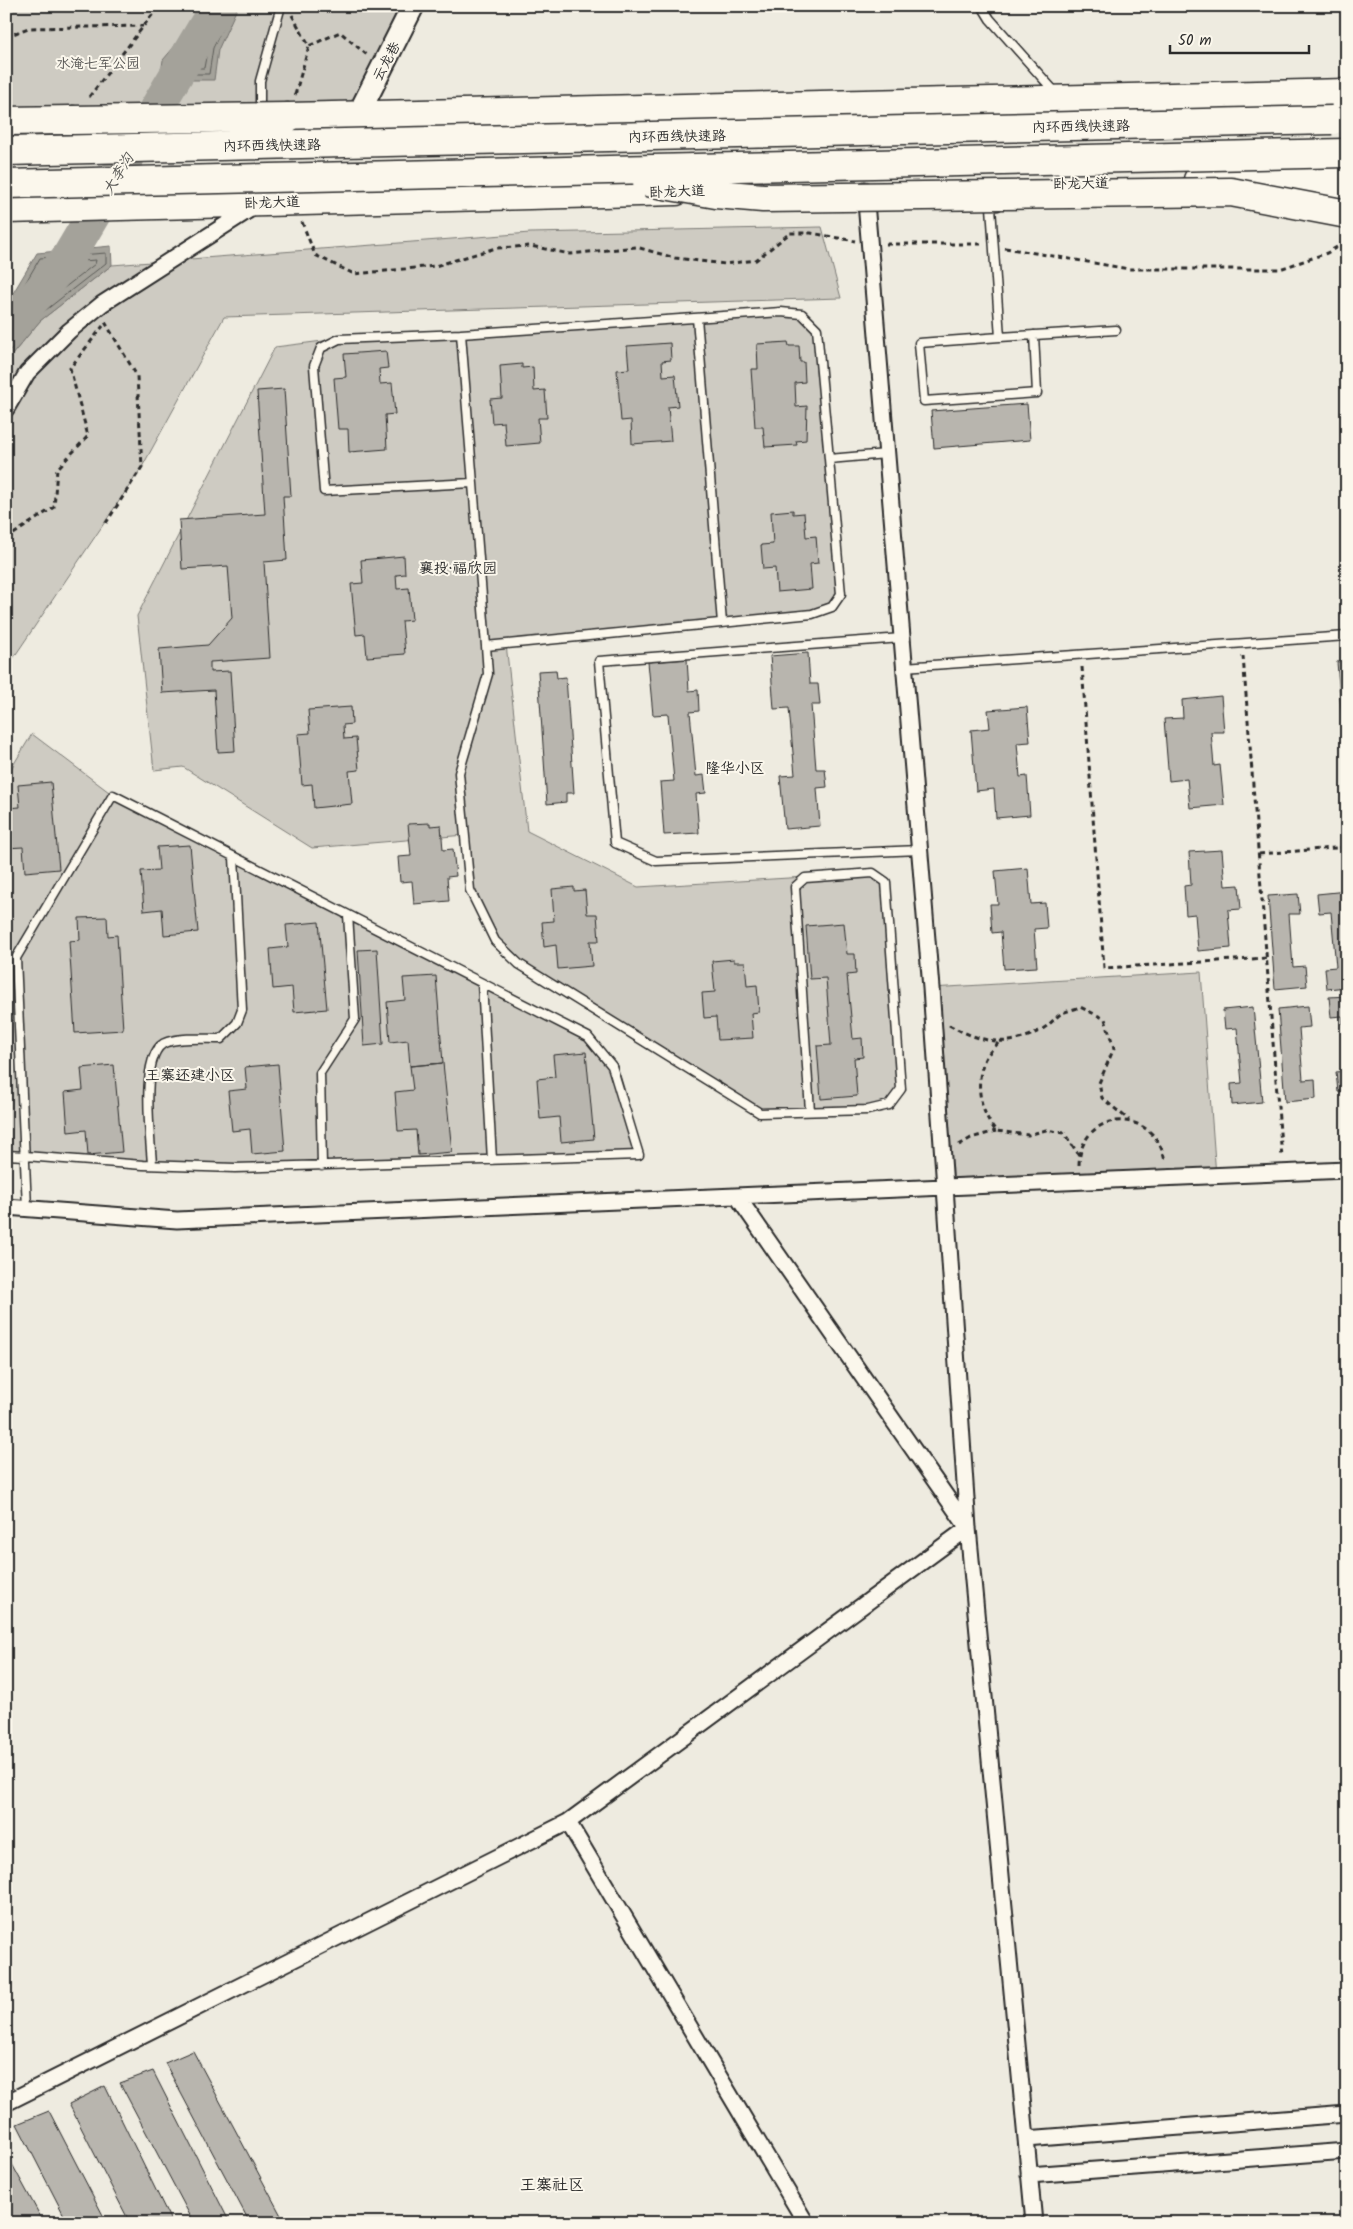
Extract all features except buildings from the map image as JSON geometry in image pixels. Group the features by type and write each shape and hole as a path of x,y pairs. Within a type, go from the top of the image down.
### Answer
{"highway":[{"path":"6,121 289,117 1347,93"},
{"path":"549,139 633,131 717,116 768,113 1347,101"},
{"name":"内环西线快速路","path":"6,151 1347,120"},
{"path":"8,206 548,172 1347,153"},
{"path":"548,172 619,178 716,194 763,198 1231,192 1347,196"},
{"name":"卧龙大道","path":"8,206 43,208 260,193 294,202 865,186 1175,182 1347,174"},
{"path":"1231,192 1347,214"}],"street":[{"name":"云龙巷","path":"358,115 413,6"},
{"path":"865,186 933,1014 968,1528 1034,2223"},
{"path":"6,409 27,373 69,331 102,304 260,193"},
{"path":"6,1207 177,1220 1347,1170"},
{"path":"737,1196 968,1528"},
{"path":"6,2103 568,1822 968,1528"},
{"path":"568,1822 806,2223"},
{"path":"1026,2139 1347,2114"},
{"path":"1029,2175 1347,2151"}],"lane":[{"path":"260,128 260,81 280,6"},
{"path":"982,6 990,19 1061,99"},
{"path":"260,137 260,156"},
{"path":"260,165 260,193"},
{"path":"1048,204 1115,200 1166,184"},
{"path":"1000,337 991,207 1010,206"},
{"path":"472,483 324,491 314,366 321,348 339,339 460,334 781,312 802,314 817,329 841,594 832,608 812,614 486,646"},
{"path":"696,318 722,623"},
{"path":"1034,335 1037,393 924,401 919,343 1000,337 1116,330"},
{"path":"460,334 488,674 459,773 470,890 495,941 519,964 760,1114 868,1110 889,1105 901,1089 886,882 873,872 805,878 795,887 810,1112"},
{"path":"829,459 886,454"},
{"path":"904,667 1347,636"},
{"path":"902,638 599,661 615,843 656,862 920,850"},
{"path":"6,1155 24,1156 152,1165 235,1168 639,1155 612,1066 588,1037 113,795 16,958 24,1156 27,1208"},
{"path":"152,1165 148,1071 155,1051 166,1042 221,1038 237,1023 242,1010 234,857"},
{"path":"322,1166 320,1073 355,1019 348,915"},
{"path":"482,983 492,1160"}],"path":[{"path":"72,120 159,6"},
{"path":"289,117 309,46 292,14"},
{"path":"6,38 28,28 143,26"},
{"path":"309,46 340,32 383,68"},
{"path":"294,202 315,255 354,274 435,266 496,248 531,246 570,254 636,247 675,258 725,264 756,260 790,233 811,233 869,244 976,243 1128,269 1280,269 1328,253 1347,241"},
{"path":"102,304 105,324 137,376 142,467 106,523"},
{"path":"6,539 54,507 56,470 88,436 70,368 105,324"},
{"path":"1242,643 1283,1173"},
{"path":"1081,654 1104,968 1266,958"},
{"path":"1259,854 1347,848"},
{"path":"933,1014 939,1020 971,1037 998,1042 1018,1040 1044,1028 1060,1014 1080,1007 1105,1019 1114,1048 1099,1083 1102,1098 1129,1120 1151,1133 1164,1152 1168,1178"},
{"path":"996,1131 985,1117 979,1093 984,1060 998,1042"},
{"path":"1079,1181 1079,1155 1088,1135 1107,1122 1129,1120"},
{"path":"944,1161 950,1150 971,1138 996,1131 1028,1135 1046,1130 1064,1133 1079,1155"}],"green space":[{"name":"水淹七军公园","path":"6,6 413,6 358,115 6,121"},
{"path":"822,227 841,298 224,317 142,467 6,669 6,362 40,321 112,265 530,233"},
{"path":"802,314 817,329 841,594 832,607 812,614 506,644 527,831 638,887 873,873 886,882 901,1089 889,1105 760,1113 519,964 495,941 470,890 465,835 312,848 183,767 154,770 137,616 275,347 339,339"},
{"path":"32,734 113,795 588,1037 612,1066 639,1155 235,1168 6,1155 6,777"},
{"path":"1201,972 1216,1176 945,1187 931,988"}],"water":[{"path":"204,6 238,6 218,50 214,80 160,80 163,60 197,20"},
{"path":"111,246 112,265 40,321 6,362 6,305 37,253"}],"waterway":[{"name":"大李沟","path":"6,332 69,256 217,6"}],"district":[{"name":"襄投·福欣园","path":"458,568"},
{"name":"隆华小区","path":"735,768"},
{"name":"王寨还建小区","path":"190,1075"},
{"name":"王寨社区","path":"552,2184"}]}
